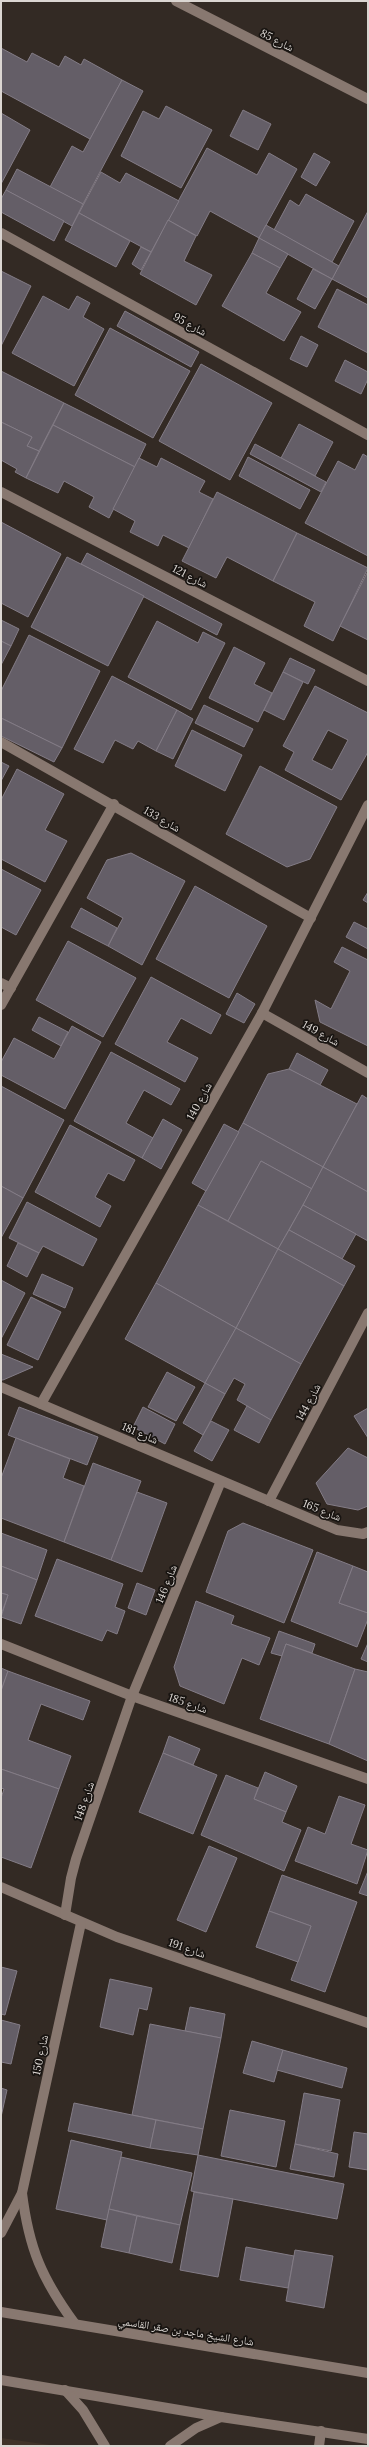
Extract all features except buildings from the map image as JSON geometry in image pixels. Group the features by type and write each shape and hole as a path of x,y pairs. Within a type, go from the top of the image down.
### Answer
{"street":[{"name":"شارع 85","path":"176,1 368,99"},
{"name":"شارع 95","path":"1,233 368,436"},
{"name":"شارع 121","path":"1,492 368,681"},
{"name":"شارع 133","path":"1,742 114,804 311,918"},
{"path":"1,1005 114,804"},
{"name":"شارع 140","path":"41,1404 262,1013 368,805"},
{"path":"1,983 11,988"},
{"name":"شارع 149","path":"262,1013 368,1073"},
{"name":"شارع 144","path":"269,1501 368,1313"},
{"name":"شارع 181","path":"1,1387 269,1501"},
{"name":"شارع 146","path":"132,1696 221,1481"},
{"name":"شارع 165","path":"269,1501 337,1530 362,1534 368,1532"},
{"name":"شارع 185","path":"1,1644 132,1696 368,1779"},
{"name":"شارع 148","path":"65,1915 71,1878 76,1859 132,1696"},
{"name":"شارع 191","path":"1,1888 117,1937 368,2023"},
{"name":"شارع 150","path":"1,2233 22,2193 81,1923"},
{"name":"شارع 150","path":"22,2193 27,2229 37,2263 54,2296 75,2324"},
{"name":"شارع الشيخ ماجد بن صقر القاسمي","path":"1,2312 368,2373"},
{"path":"1,2380 221,2417 368,2439"},
{"path":"65,2390 83,2410 104,2446"},
{"path":"170,2446 196,2428 221,2417"},
{"path":"319,2446 321,2431"}],"shaded area":[{"path":"1,2438 57,2446 1,2446"}]}
